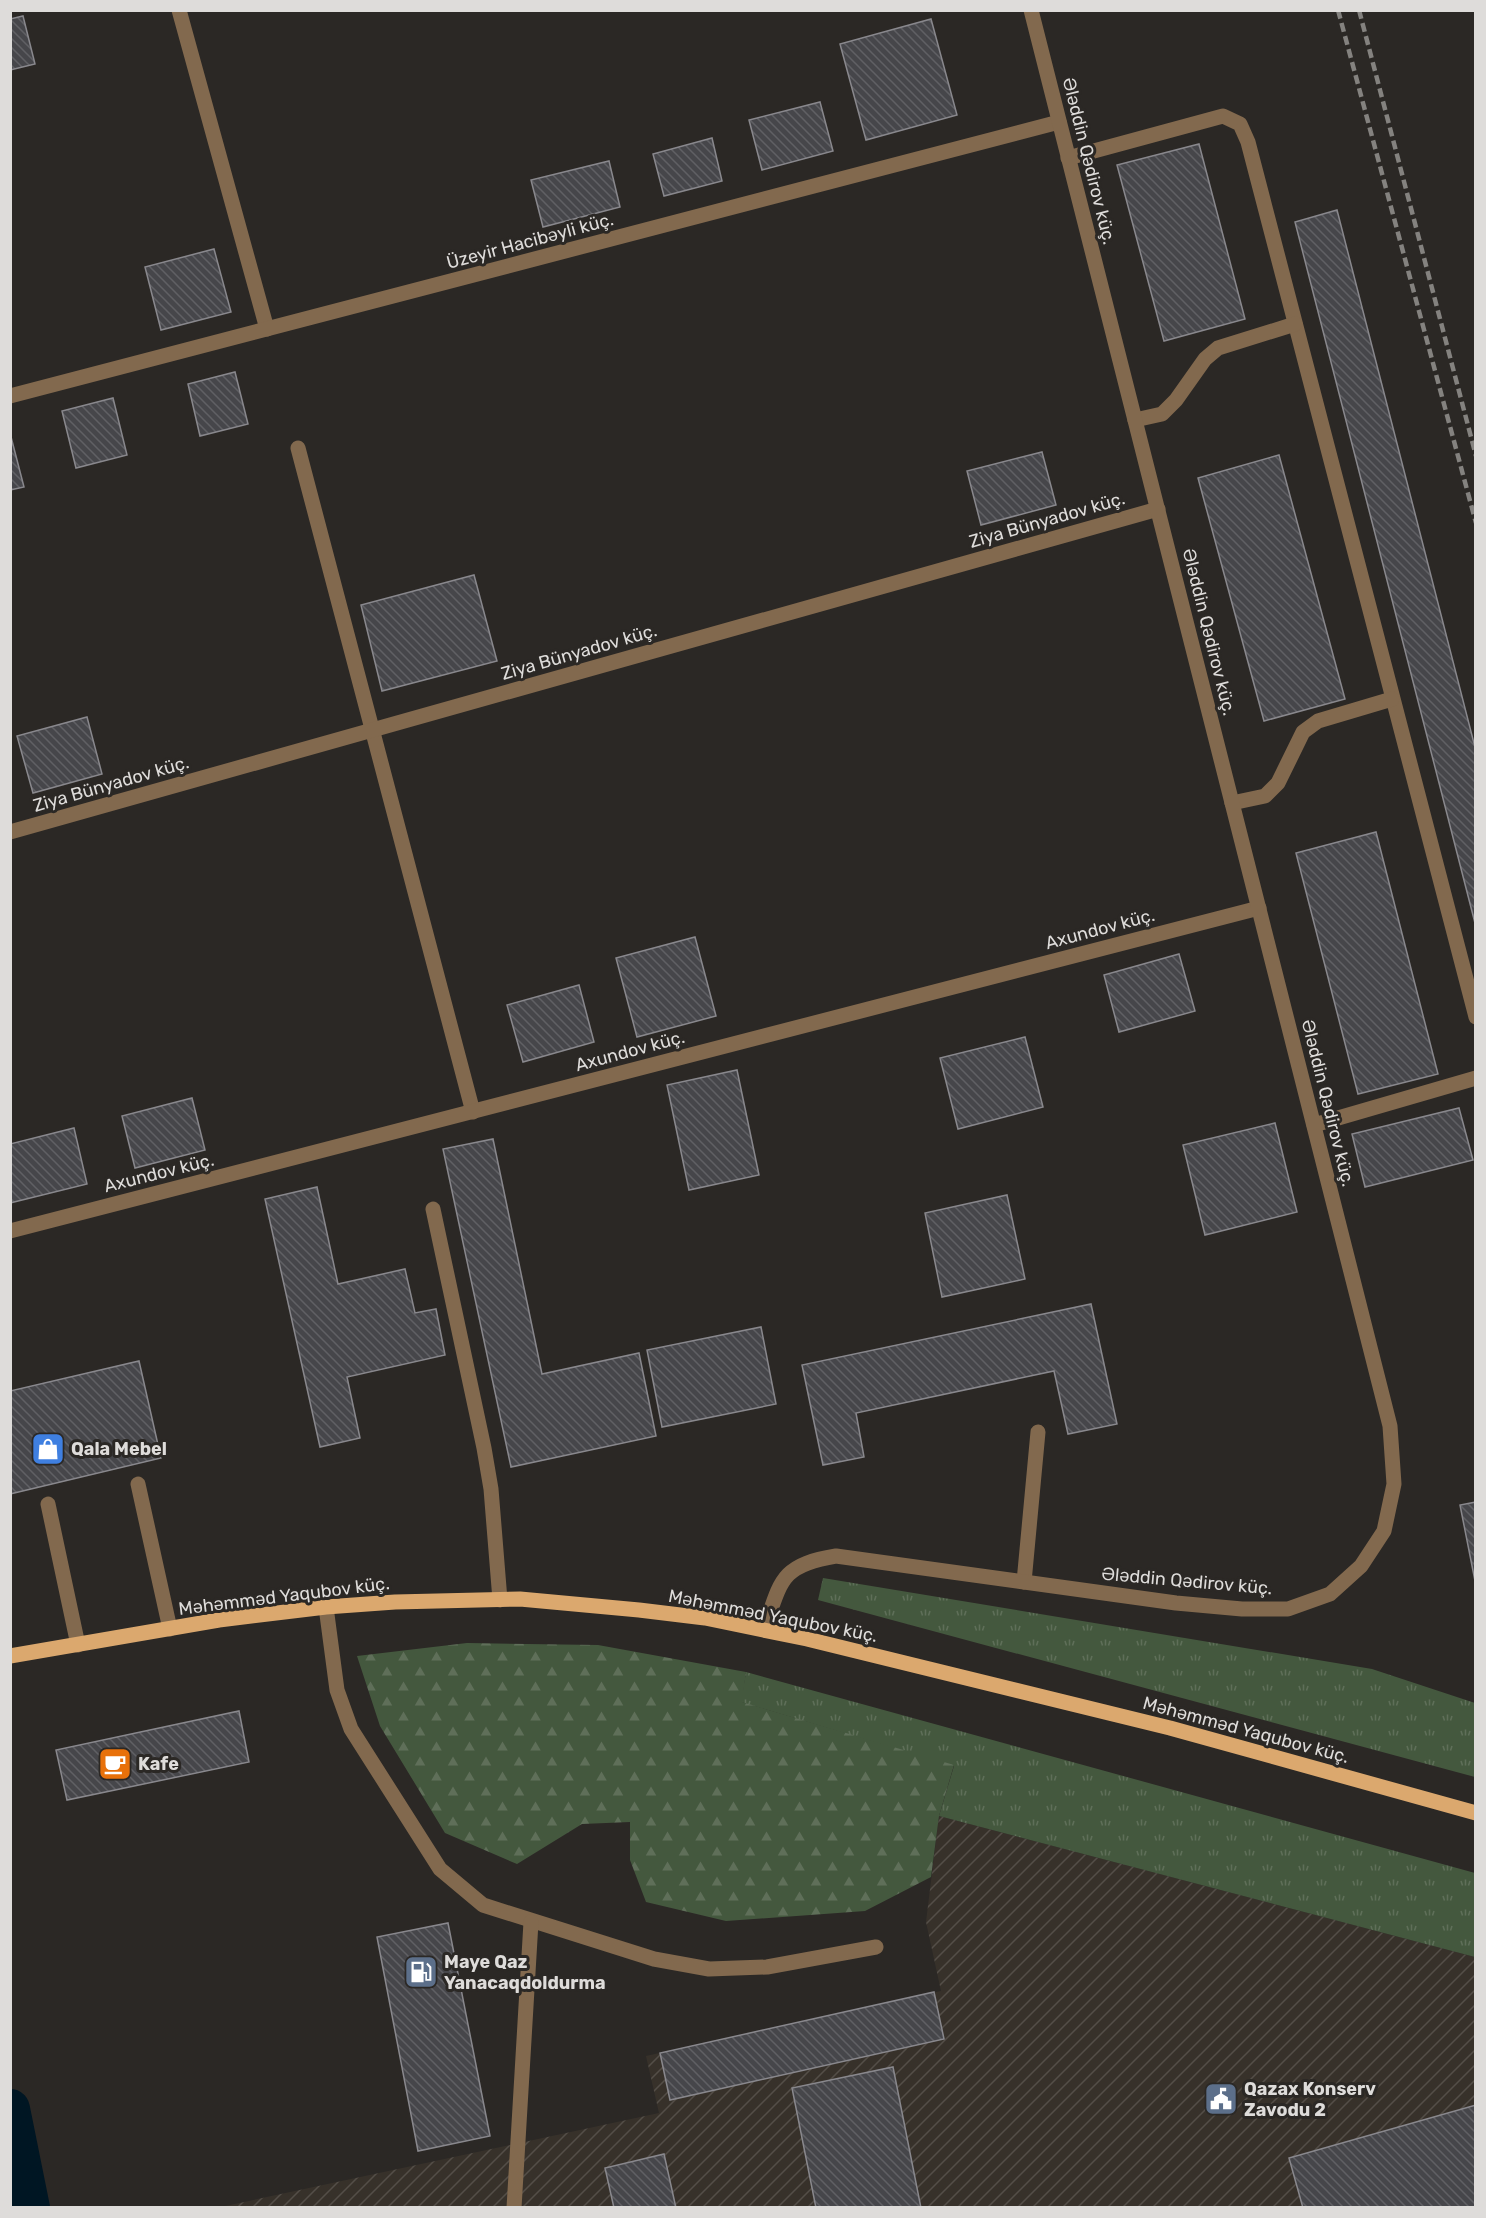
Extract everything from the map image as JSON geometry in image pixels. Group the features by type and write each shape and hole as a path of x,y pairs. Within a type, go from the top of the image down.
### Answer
{"main road":[{"name":"Məhəmməd Yaqubov küç.","path":"10,1656 248,1616 406,1601 500,1600 567,1603 639,1610 705,1618 764,1630 1170,1728 1476,1813"}],"street":[{"path":"179,10 267,329"},
{"name":"Ələddin Qədirov küç.","path":"764,1630 780,1584 794,1568 811,1560 836,1556 1176,1603 1242,1609 1288,1609 1330,1594 1361,1566 1384,1531 1394,1485 1390,1426 1031,10"},
{"path":"1068,158 1223,116 1240,124 1248,142 1476,1017"},
{"name":"Üzeyir Hacibəyli küç.","path":"10,396 1059,123"},
{"path":"1135,420 1162,414 1176,400 1205,358 1218,348 1295,324"},
{"path":"298,448 473,1112"},
{"name":"Ziya Bünyadov küç.","path":"10,832 1158,509"},
{"path":"1232,803 1265,796 1278,783 1303,732 1318,721 1392,699"},
{"name":"Axundov küç.","path":"10,1231 1259,909"},
{"path":"1314,1125 1476,1078"},
{"path":"433,1209 484,1448 491,1489 500,1600"},
{"path":"1024,1582 1038,1432"},
{"path":"138,1484 170,1629"},
{"path":"48,1503 78,1644"},
{"path":"326,1607 337,1690 351,1730 440,1869 483,1905 654,1959 709,1969 766,1967 876,1947"},
{"path":"514,2208 531,1922"}],"shaded area":[{"name":"Qazax Konserv Zavodu 2","path":"939,1816 1475,1957 1475,2207 216,2208 659,2113 646,2056 941,1991 926,1922"}],"green space":[{"path":"823,1578 1372,1669 1475,1703 1475,1777 818,1600"},
{"path":"467,1643 598,1645 746,1672 742,1702 954,1765 939,1816 931,1877 865,1911 726,1921 646,1902 630,1860 630,1822 582,1824 517,1864 445,1833 380,1726 357,1656"},
{"path":"746,1672 1475,1873 1475,1957 939,1816 954,1766 741,1702"}],"building":[{"path":"23,16 35,64 10,70 10,19"},
{"path":"931,19 957,115 866,140 840,44"},
{"path":"820,102 833,151 762,170 749,120"},
{"path":"712,138 722,181 664,196 653,154"},
{"path":"1199,144 1245,319 1164,341 1117,165"},
{"path":"609,161 620,207 543,227 531,180"},
{"path":"1337,210 1476,751 1476,927 1295,222"},
{"path":"214,249 231,312 161,330 145,267"},
{"path":"235,372 248,424 200,436 188,384"},
{"path":"113,398 127,455 76,468 62,411"},
{"path":"10,433 24,487 10,490"},
{"path":"1042,452 1056,505 981,525 967,471"},
{"path":"1279,455 1345,699 1264,721 1198,478"},
{"path":"474,575 497,661 382,691 361,605"},
{"path":"87,717 102,774 33,793 17,736"},
{"path":"1376,832 1438,1074 1358,1094 1296,853"},
{"path":"695,937 716,1016 637,1037 616,958"},
{"path":"1179,954 1195,1011 1119,1032 1104,975"},
{"path":"579,985 594,1042 523,1062 507,1005"},
{"path":"1025,1037 1043,1107 958,1129 940,1058"},
{"path":"737,1070 759,1175 689,1190 667,1085"},
{"path":"192,1098 205,1150 135,1168 122,1116"},
{"path":"1459,1108 1473,1160 1365,1187 1352,1134"},
{"path":"1275,1123 1297,1212 1205,1235 1183,1145"},
{"path":"74,1128 87,1184 10,1203 10,1144"},
{"path":"493,1139 542,1374 639,1353 656,1436 511,1467 443,1149"},
{"path":"317,1187 338,1284 405,1269 415,1313 436,1309 445,1355 347,1377 360,1438 320,1447 265,1199"},
{"path":"1007,1195 1025,1279 942,1297 925,1213"},
{"path":"1091,1304 1117,1424 1068,1434 1054,1371 856,1413 864,1457 823,1465 802,1365"},
{"path":"761,1327 776,1404 662,1427 647,1350"},
{"path":"139,1361 161,1458 10,1494 10,1391"},
{"path":"1476,1502 1476,1581 1475,1581 1460,1505"},
{"path":"239,1711 249,1762 67,1800 56,1750"},
{"path":"448,1923 490,2136 418,2151 377,1937"},
{"path":"934,1992 944,2039 670,2100 660,2053"},
{"path":"893,2067 921,2208 816,2208 792,2088"},
{"path":"1476,2105 1476,2208 1303,2208 1289,2158"},
{"path":"664,2154 676,2208 614,2208 605,2168"}],"waterway":[{"path":"10,2109 30,2208"}],"railway":[{"path":"1338,10 1476,523"},
{"path":"1359,10 1476,456"}],"place":[{"name":"Qala Mebel","path":"48,1449"},
{"name":"Kafe","path":"115,1764"},
{"name":"Maye Qaz Yanacaqdoldurma","path":"421,1972"},
{"name":"Qazax Konserv Zavodu 2","path":"1221,2099"}]}
